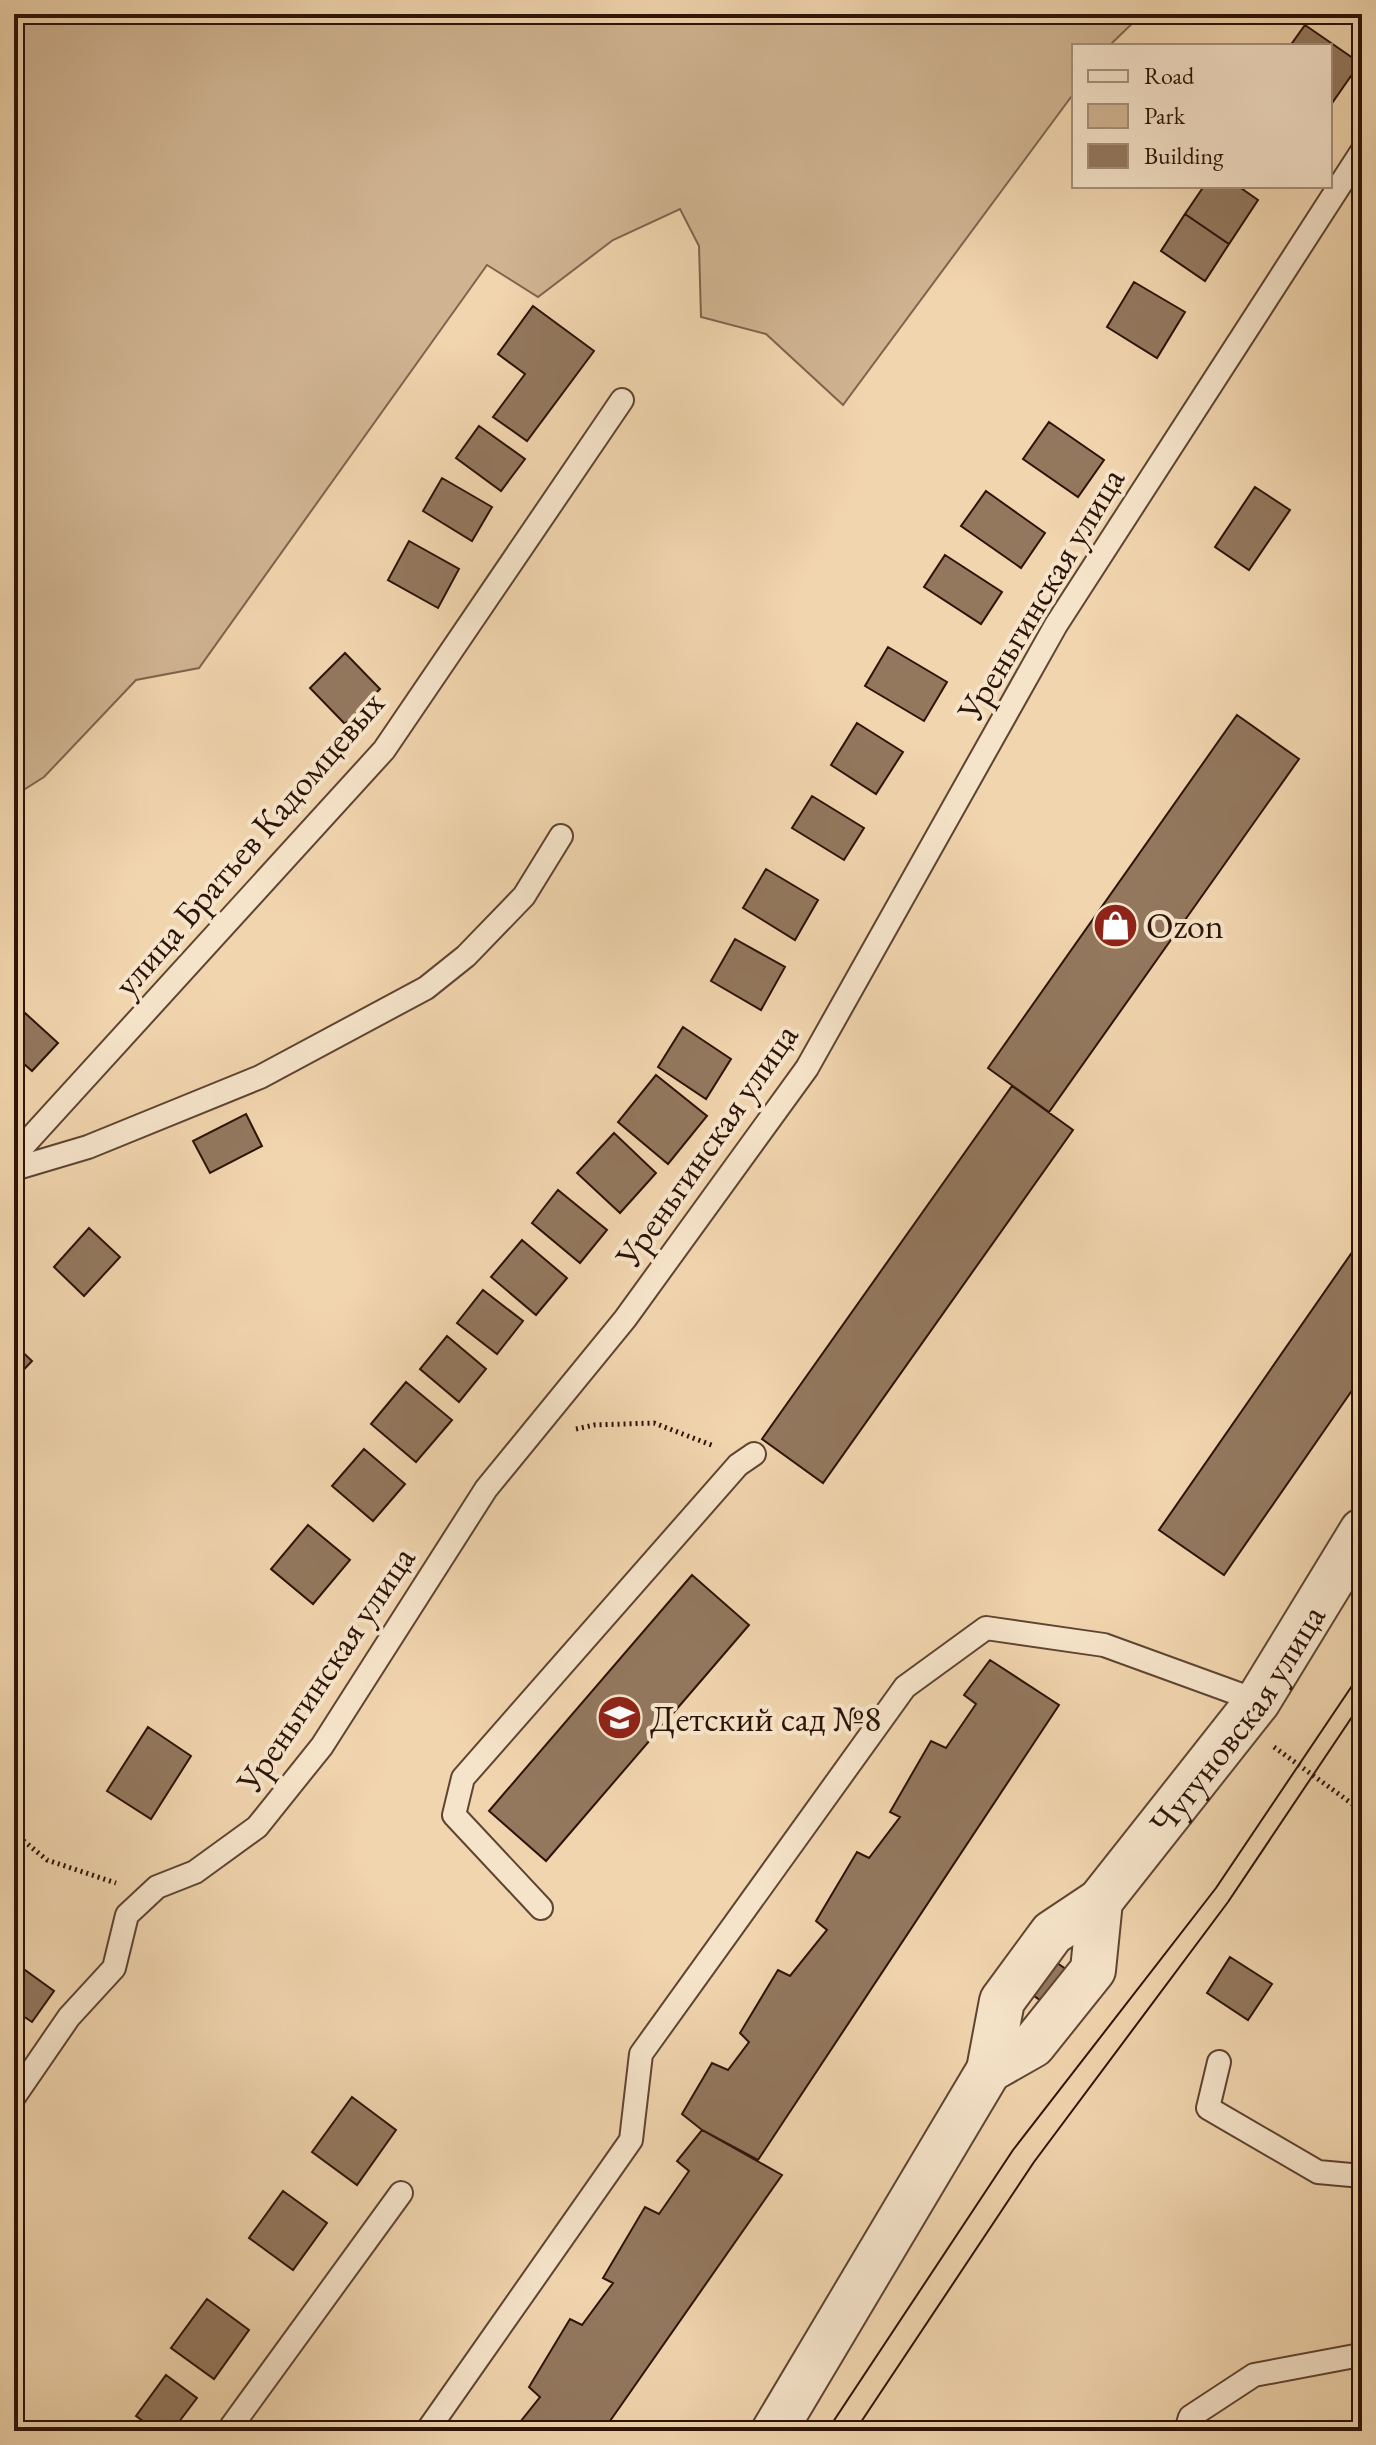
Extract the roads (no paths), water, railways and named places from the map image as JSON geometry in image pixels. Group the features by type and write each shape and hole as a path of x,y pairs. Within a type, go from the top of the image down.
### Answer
{"street":[{"name":"Чугуновская улица","path":"774,2431 989,2070 1033,2045 1093,1970 1100,1901 1250,1712 1362,1531"}],"lane":[{"name":"Уреньгинская улица","path":"14,2097 69,2017 114,1968 127,1915 157,1887 195,1872 257,1827 322,1746 486,1489 625,1319 807,1068 1056,625 1362,151"},
{"name":"улица Братьев Кадомцевых","path":"14,1156 384,750 622,400"},
{"path":"14,1169 88,1147 260,1077 426,988 466,956 524,896 561,836"},
{"path":"541,1908 454,1815 463,1778 746,1460"},
{"path":"427,2431 631,2140 641,2054 905,1687 986,1628 1104,1645 1250,1712"},
{"path":"1219,2062 1208,2108 1318,2172 1362,2176"},
{"path":"228,2431 401,2193"},
{"path":"1186,2431 1190,2417 1254,2375 1355,2356 1362,2358"}],"tram line":[{"path":"827,2431 1013,2150 1216,1888 1362,1671"},
{"path":"855,2431 1034,2162 1228,1902 1362,1702"}],"place":[{"name":"Ozon","path":"1115,925"},
{"name":"Детский сад №8","path":"619,1718"}]}
